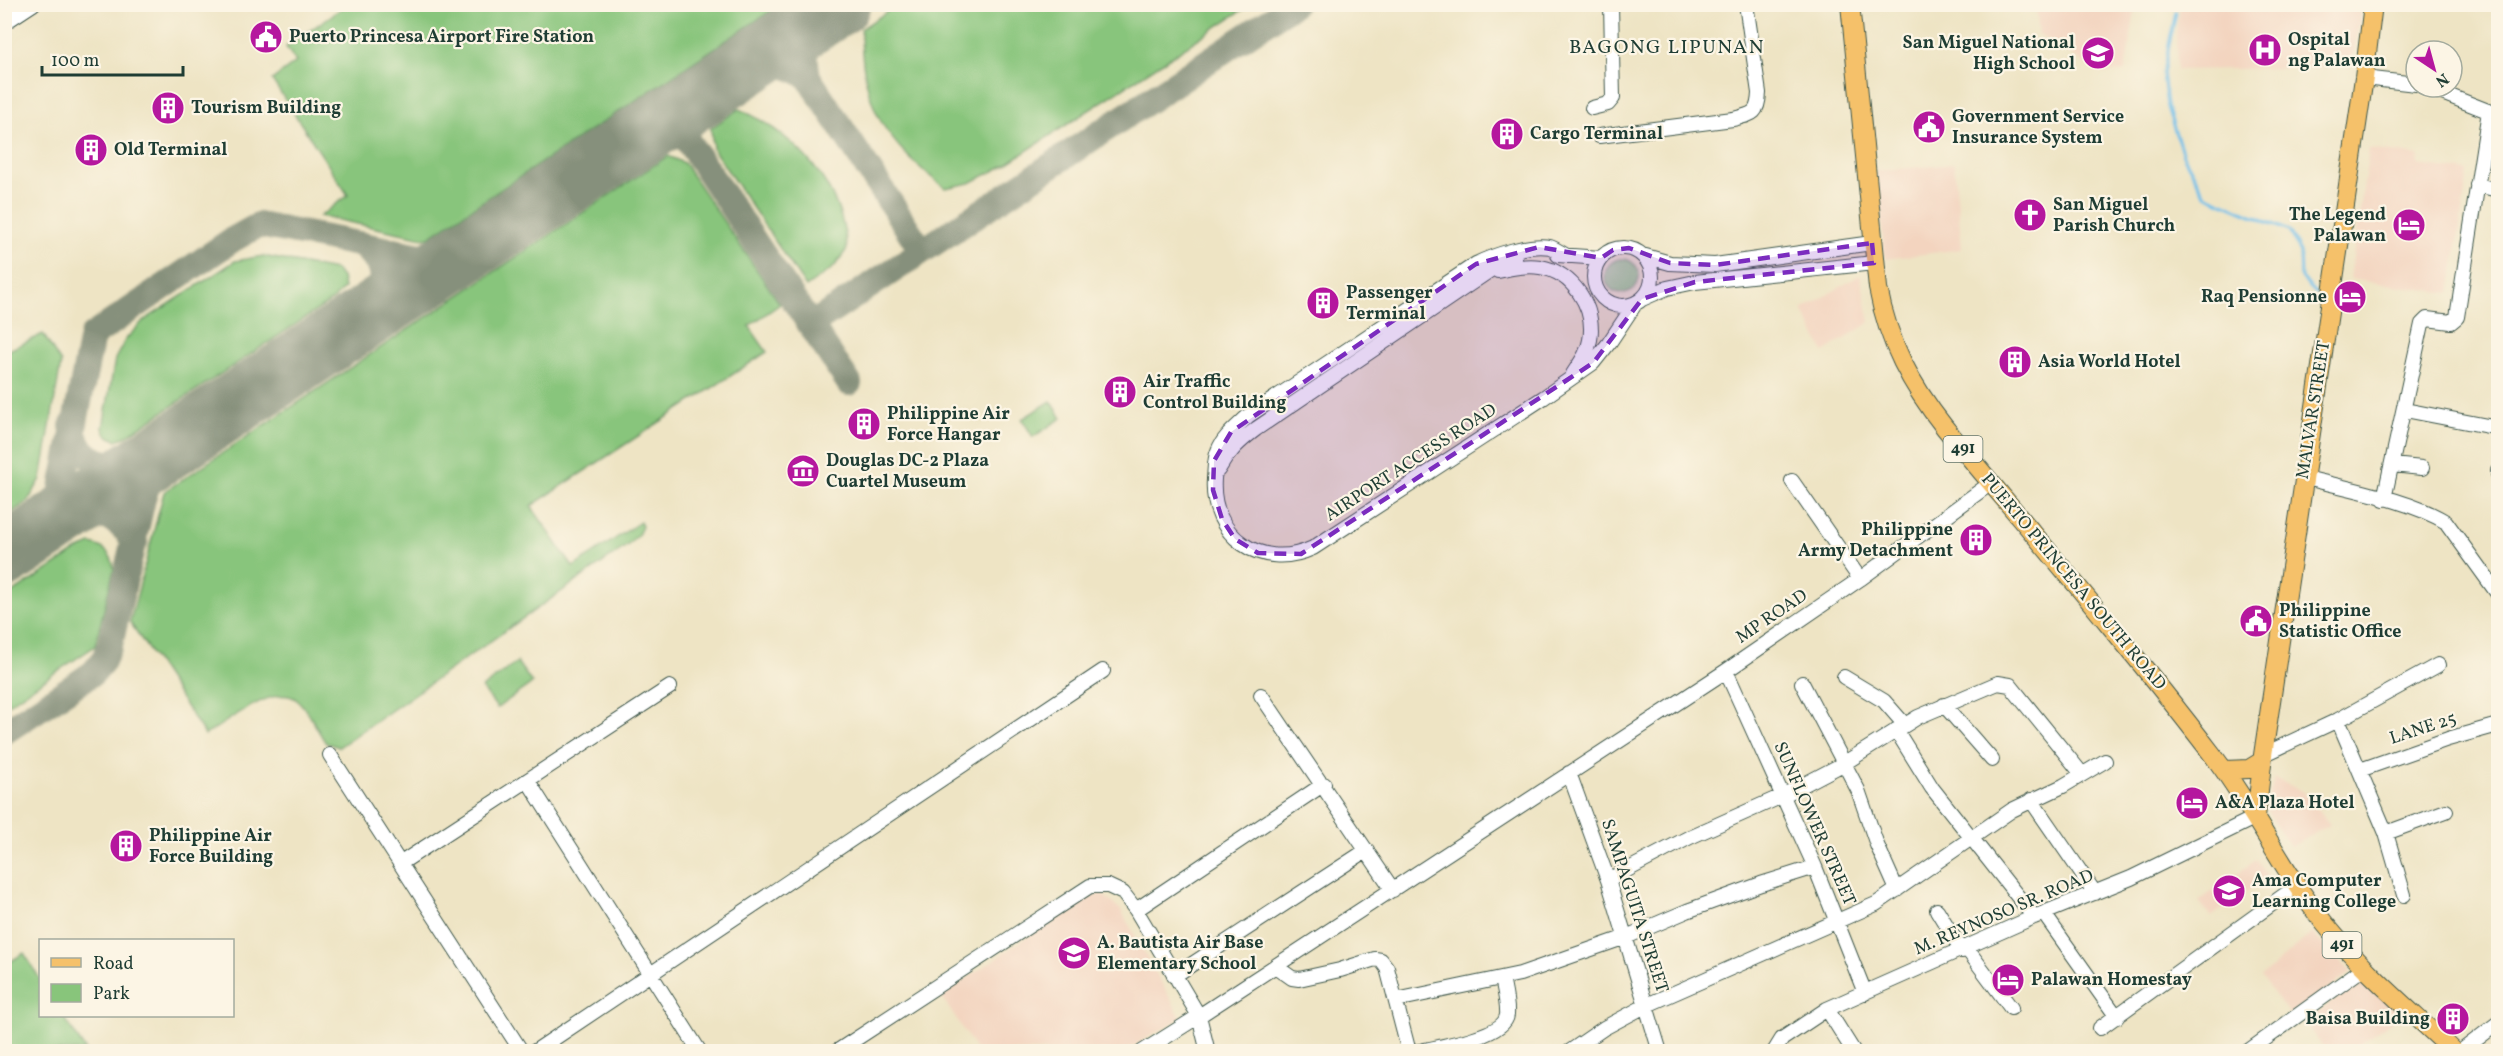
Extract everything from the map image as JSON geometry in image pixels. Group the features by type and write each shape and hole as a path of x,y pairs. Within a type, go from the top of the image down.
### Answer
{"main road":[{"name":"PUERTO PRINCESA SOUTH ROAD","path":"1850,4 1874,263 1886,325 1901,363 1927,405 2172,702 2224,770 2256,817 2297,886 2325,924 2365,968 2454,1051"},
{"name":"MALVAR STREET","path":"2256,817 2303,477 2364,78 2373,4"},
{"path":"2224,770 2250,769 2263,758"}],"street":[{"path":"4,23 33,4"},
{"path":"1592,108 1608,104 1613,98 1611,4"},
{"path":"1599,136 1733,119 1753,113 1758,108 1759,93 1746,4"},
{"path":"2364,78 2404,83"},
{"path":"2384,499 2422,324 2427,319 2451,322 2457,317 2477,185 2494,113 2458,99"},
{"path":"2477,185 2499,190"},
{"path":"1872,243 1715,265 1670,263 1642,255 1629,248 1621,248 1600,258 1594,274 1594,282 1602,298 1617,306 1638,301 1667,288 1695,282 1874,263"},
{"name":"AIRPORT ACCESS ROAD","path":"1567,256 1549,247 1516,250 1483,261 1451,279 1248,416 1221,443 1214,461 1213,490 1217,508 1235,539 1258,553 1271,556 1301,554 1313,548 1593,363 1638,301"},
{"name":"AIRPORT ACCESS ROAD","path":"1214,477 1225,456 1256,429 1498,265 1514,258 1537,254 1600,258"},
{"path":"1638,301 1651,285 1652,276 1651,268 1642,255"},
{"path":"1487,274 1522,266 1542,267 1559,274 1574,286 1588,308 1591,327 1588,349 1570,380"},
{"path":"2404,410 2499,428"},
{"path":"2392,465 2422,468"},
{"path":"2303,477 2384,499 2434,515 2446,522 2499,594"},
{"path":"1792,481 1860,579"},
{"name":"MP ROAD","path":"1142,1052 1726,671 1860,579 1990,483"},
{"path":"2263,758 2438,665"},
{"path":"534,1052 1103,670"},
{"name":"SUNFLOWER STREET","path":"1726,671 1815,867 1866,993"},
{"path":"1844,677 1884,701 1932,788 2039,915 2117,1017"},
{"path":"1802,683 1858,790 1876,845 1898,890"},
{"path":"1608,880 1690,837 1782,796 1843,764 1900,727 1944,705 1998,683 2008,683 2082,774"},
{"path":"401,862 670,687"},
{"path":"1261,695 1324,784 1393,890"},
{"path":"1944,705 1992,760"},
{"path":"2338,720 2386,832 2404,896"},
{"name":"LANE 25","path":"2360,770 2448,739 2499,725"},
{"path":"330,755 522,1052"},
{"path":"1569,1052 1604,1028 1647,1005 1876,904 1972,837 2031,800 2050,792 2105,760"},
{"name":"SAMPAGUITA STREET","path":"1569,773 1608,880 1660,1052"},
{"path":"528,781 700,1052"},
{"path":"1136,910 1324,784"},
{"path":"2031,800 2095,893"},
{"path":"2386,832 2446,811"},
{"name":"M. REYNOSO SR. ROAD","path":"1774,1052 1782,1039 1827,1009 2039,915 2095,893 2256,817"},
{"path":"1174,976 1366,850"},
{"path":"1396,1000 1502,978 1626,937 1687,911 1815,867"},
{"path":"836,1052 1090,886 1108,886 1116,889 1123,893 1136,910 1199,1016 1209,1052"},
{"path":"2100,1028 2297,886"},
{"path":"1937,910 1964,950 2011,1008"},
{"path":"1275,966 1292,978 1299,979 1330,973 1375,959 1381,960 1387,968 1409,1052"},
{"path":"2247,1052 2365,968"},
{"path":"1415,1052 1474,1037 1503,1024 1507,1017 1502,978"},
{"path":"1827,1009 1854,1052"},
{"path":"2454,1051 2499,1023"}],"highlighted area":[{"path":"1872,243 1874,263 1695,282 1642,299 1593,363 1301,554 1258,553 1235,539 1222,519 1213,490 1214,461 1231,432 1476,264 1539,247 1601,258 1613,250 1629,248 1670,263 1715,265"}],"shaded area":[{"name":"San Miguel National High School","path":"2036,5 2136,5 2125,71 2101,73 2039,35"},
{"name":"Ospital ng Palawan","path":"2180,5 2362,5 2351,67 2177,70 2176,32"},
{"name":"The Legend Palawan","path":"2369,149 2419,156 2418,165 2468,172 2450,293 2350,279"},
{"path":"1954,164 1962,249 1885,259 1876,171"},
{"path":"1860,275 1870,322 1824,352 1802,310"},
{"path":"2274,778 2304,792 2330,825 2290,847 2266,809"},
{"name":"Ama Computer Learning College","path":"2256,860 2268,876 2211,917 2199,901"},
{"name":"A. Bautista Air Base Elementary School","path":"1102,894 1121,910 1181,1018 1125,1051 977,1051 941,996 1087,896"},
{"path":"2312,933 2351,972 2291,1016 2261,976"},
{"path":"2362,979 2401,1014 2351,1051 2326,1051 2305,1023"}],"green space":[{"path":"348,4 780,5 429,237 423,238 320,216 348,195 272,80 296,62 286,47"},
{"path":"897,5 1250,5 1005,165 970,183 945,188 907,155 892,138 880,120 866,80 861,29"},
{"path":"739,109 760,120 797,148 826,183 836,204 847,249 834,267 806,287 713,149 711,128"},
{"path":"668,156 684,163 780,304 749,326 767,352 531,506 573,567 640,522 642,526 638,535 628,545 339,747 326,743 301,704 288,696 276,696 251,706 205,735 130,622 164,492"},
{"path":"263,256 335,270 342,277 344,288 334,299 125,437 116,440 106,435 103,428 115,359 126,339 143,321 235,261"},
{"path":"1622,259 1634,264 1639,276 1634,288 1622,293 1610,288 1605,276 1610,264"},
{"path":"43,334 61,363 41,479 28,501 5,517 5,352"},
{"path":"1051,401 1062,418 1033,437 1022,419"},
{"path":"91,544 107,552 112,559 114,569 95,646 5,706 5,598 79,549"},
{"path":"517,662 532,683 497,708 482,688"},
{"path":"24,953 39,977 39,1017 64,1017 86,1051 5,1051 5,965"}],"waterway":[{"path":"2176,12 2163,73 2167,107 2183,155 2205,195 2289,231 2300,252 2301,278 2316,293"}],"taxiway":[{"path":"811,325 1294,4"},
{"path":"830,11 816,26 808,40 806,48 808,77 922,251"},
{"path":"746,66 763,63 778,64 808,77"},
{"path":"671,116 849,383"},
{"path":"55,524 92,336 232,240 259,225 431,258 454,260"},
{"path":"360,244 374,257 381,270 389,303"},
{"path":"72,426 82,449 99,461 144,464"},
{"path":"4,732 93,673 103,661 110,645 143,499 157,456"},
{"path":"55,524 78,515 99,515 118,523 135,542"}],"runway":[{"path":"4,557 839,4"}],"place":[{"name":"Puerto Princesa Airport Fire Station","path":"266,37"},
{"name":"Ospital ng Palawan","path":"2265,50"},
{"name":"San Miguel National High School","path":"2098,53"},
{"name":"Tourism Building","path":"168,108"},
{"name":"Government Service Insurance System","path":"1929,127"},
{"name":"Cargo Terminal","path":"1507,134"},
{"name":"Old Terminal","path":"91,150"},
{"name":"San Miguel Parish Church","path":"2030,215"},
{"name":"The Legend Palawan","path":"2409,225"},
{"name":"Raq Pensionne","path":"2350,297"},
{"name":"Passenger Terminal","path":"1323,303"},
{"name":"Asia World Hotel","path":"2015,362"},
{"name":"Air Traffic Control Building","path":"1120,392"},
{"name":"Philippine Air Force Hangar","path":"864,424"},
{"name":"Douglas DC-2 Plaza Cuartel Museum","path":"803,471"},
{"name":"Philippine Army Detachment","path":"1976,540"},
{"name":"Philippine Statistic Office","path":"2256,621"},
{"name":"A&A Plaza Hotel","path":"2192,803"},
{"name":"Philippine Air Force Building","path":"126,846"},
{"name":"Ama Computer Learning College","path":"2229,891"},
{"name":"A. Bautista Air Base Elementary School","path":"1074,953"},
{"name":"Palawan Homestay","path":"2008,980"},
{"name":"Baisa Building","path":"2453,1019"}],"district":[{"name":"BAGONG LIPUNAN","path":"1667,48"}]}
